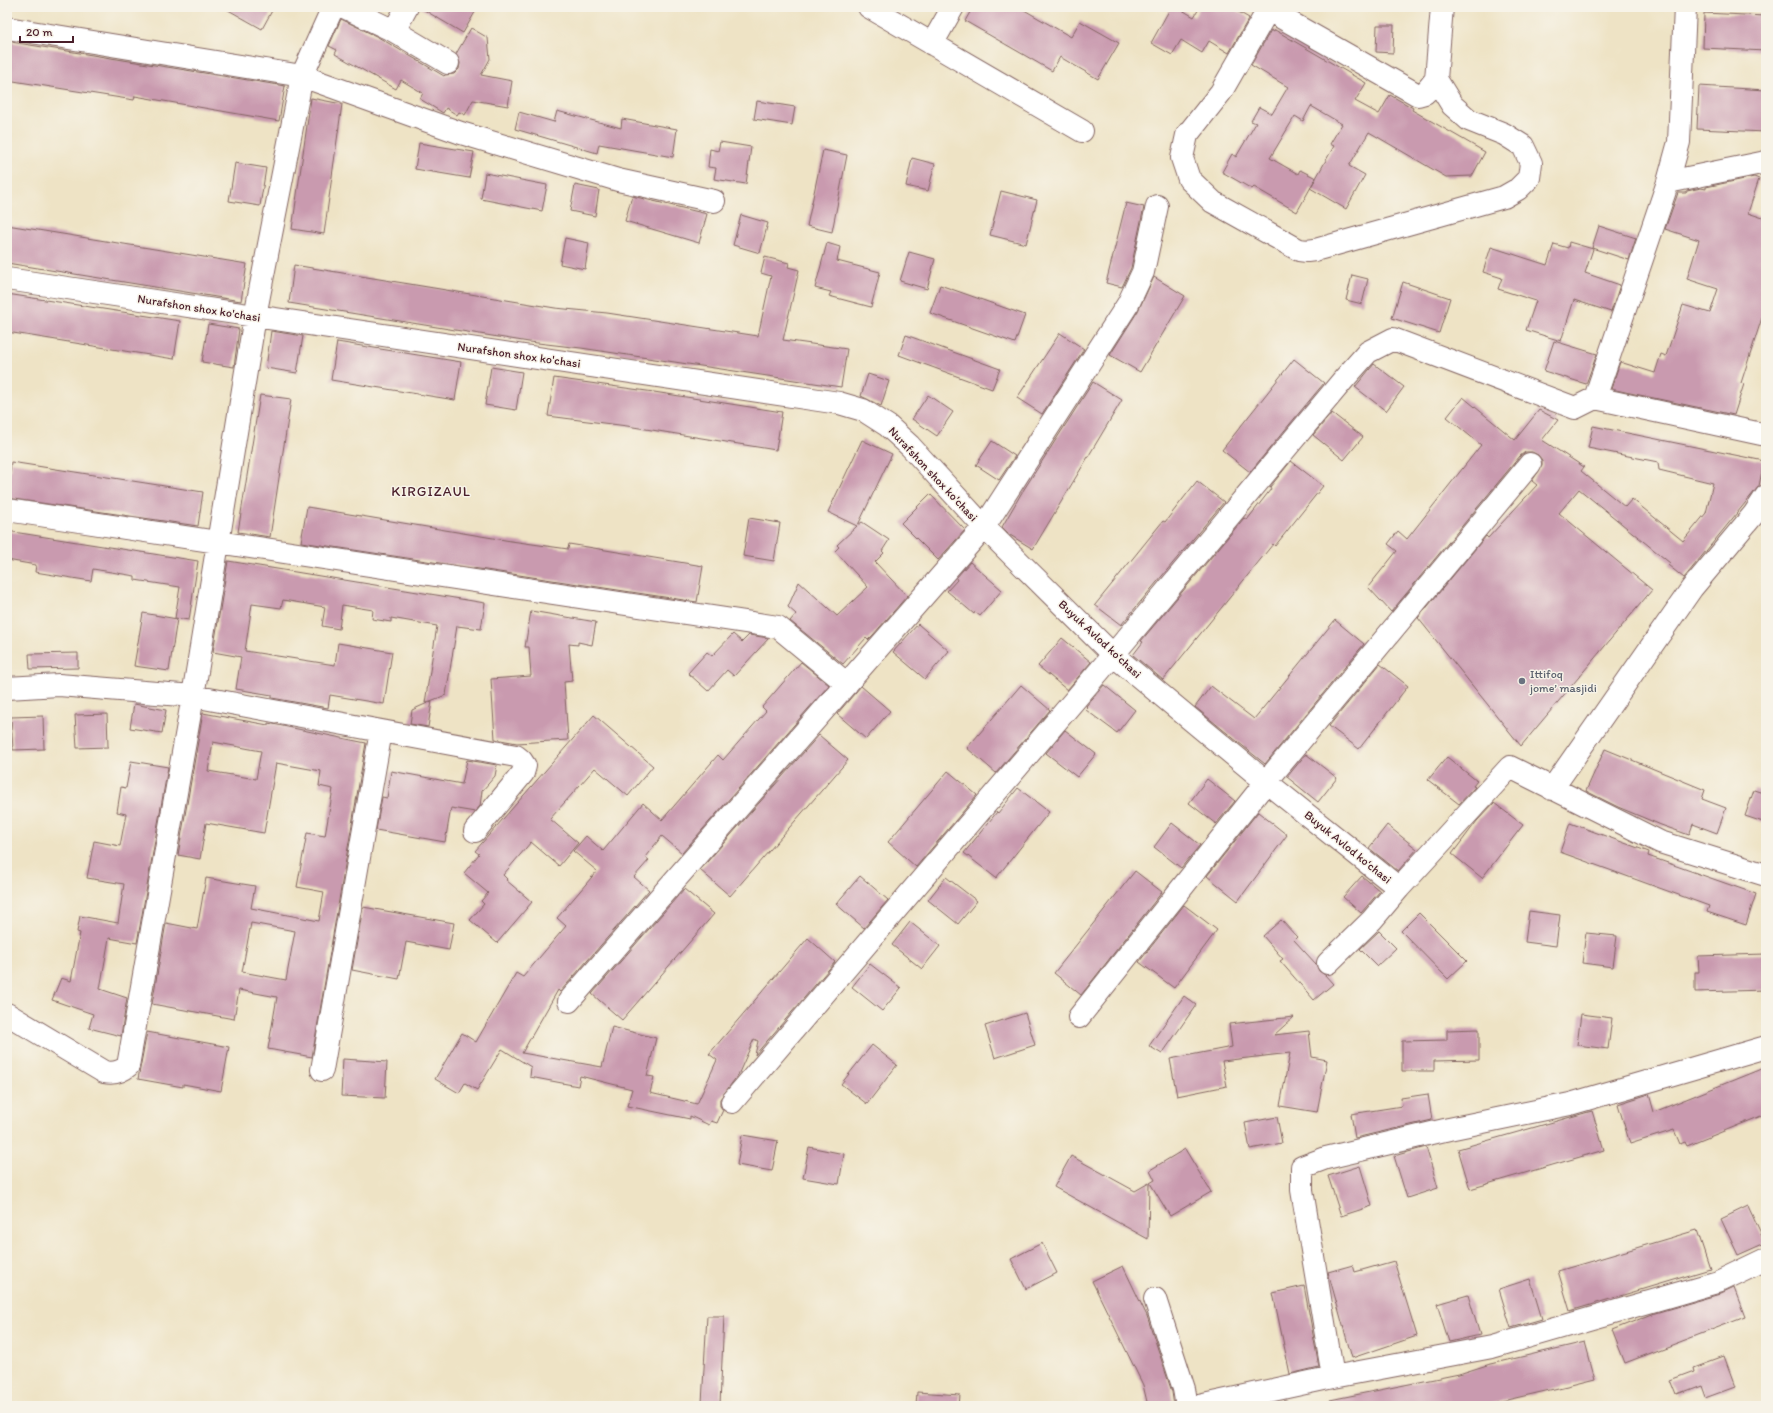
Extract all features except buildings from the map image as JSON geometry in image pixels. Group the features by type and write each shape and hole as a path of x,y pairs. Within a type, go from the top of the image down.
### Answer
{"street":[{"path":"7,1014 104,1072 111,1074 124,1070 128,1066 193,696 255,316 302,76 333,7"},
{"path":"344,7 394,31 448,63"},
{"path":"394,31 407,7"},
{"path":"869,7 1082,131"},
{"path":"932,44 953,7"},
{"path":"1436,79 1452,105 1470,120 1504,134 1523,146 1531,164 1529,178 1518,189 1504,197 1307,251 1299,250 1213,202 1189,179 1182,158 1187,135 1221,92 1266,8 1411,92 1418,94 1424,93 1436,79 1442,7"},
{"path":"1595,398 1668,182 1679,142 1685,7"},
{"path":"7,28 302,76 484,140 618,180 714,201"},
{"path":"1668,182 1766,162"},
{"path":"569,1001 984,527 1128,304 1143,272 1157,206"},
{"name":"Nurafshon shox ko'chasi","path":"7,278 831,401 853,406 877,418 899,436 984,527"},
{"path":"732,1102 1113,655 1368,352 1393,339 1575,408 1595,398 1766,435"},
{"path":"1079,1017 1266,782 1530,464"},
{"path":"1552,789 1692,588 1760,518 1766,496"},
{"path":"7,510 778,628 847,684"},
{"name":"Buyuk Avlod koʻchasi","path":"984,527 1113,655 1266,782 1399,888 1510,767 1660,842 1766,875"},
{"path":"7,688 59,685 193,696 516,756 522,760 525,766 523,773 476,831"},
{"path":"322,1070 381,731"},
{"path":"1328,963 1372,920 1399,888"},
{"path":"1333,1377 1302,1190 1302,1167 1326,1158 1449,1129 1570,1104 1766,1047"},
{"path":"1199,1406 1333,1377 1492,1347 1718,1282 1766,1259"},
{"path":"1155,1299 1184,1389 1187,1406"}],"place":[{"name":"Ittifoq jome’ masjidi","path":"1522,681"}],"district":[{"name":"KIRGIZAUL","path":"431,491"}]}
